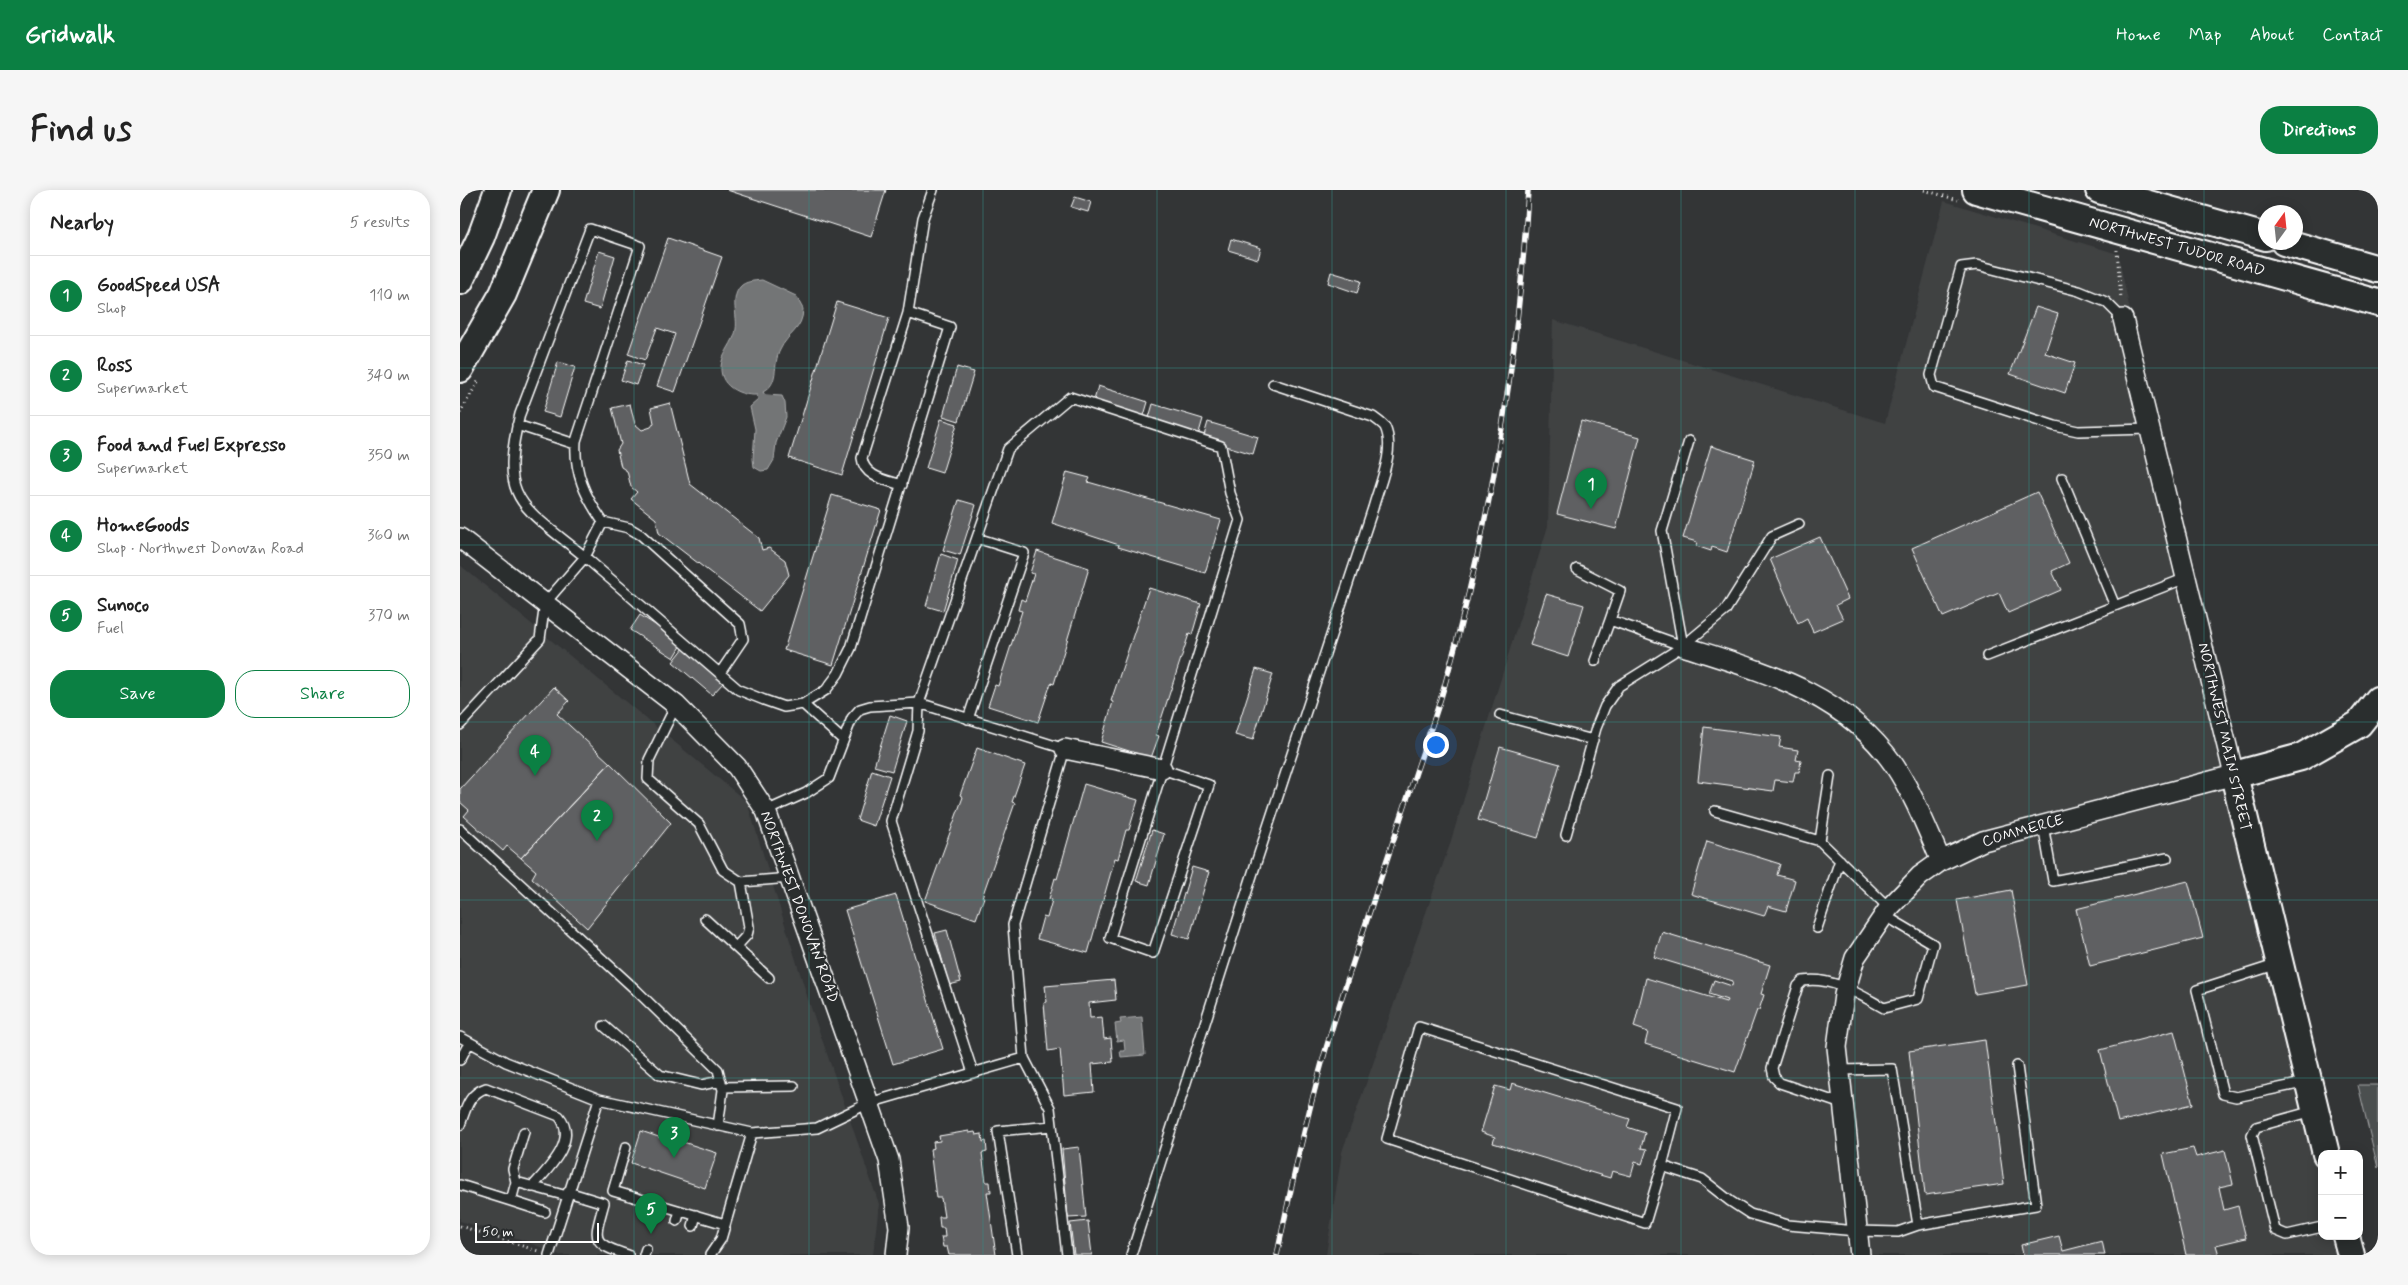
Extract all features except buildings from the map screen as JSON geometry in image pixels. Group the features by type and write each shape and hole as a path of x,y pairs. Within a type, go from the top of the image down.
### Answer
{"street":[{"path":"460,281 481,237 498,190"},
{"path":"460,369 503,294 546,190"},
{"name":"NORTHWEST TUDOR ROAD","path":"1976,190 2378,303"},
{"path":"2116,230 2107,192 2258,235"},
{"path":"2303,247 2378,269"},
{"name":"NORTHWEST MAIN STREET","path":"2123,319 2278,964 2325,1150"},
{"name":"NORTHWEST DONOVAN ROAD","path":"460,538 676,705 737,766 766,811 889,1160 899,1227 896,1255"},
{"path":"1684,646 1784,679 1827,701 1865,730 1894,766 1916,805 1941,861"},
{"path":"2234,775 2301,757 2359,724 2378,700"},
{"path":"1065,750 1162,770"},
{"name":"COMMERCE","path":"1860,1255 1837,1047 1846,988 1855,958 1886,911 1920,876 1941,861 1983,841 2234,775"},
{"path":"2347,1240 2350,1255"}],"lane":[{"path":"902,485 867,472 862,458 908,314 923,218 933,190"},
{"path":"720,673 742,639 740,624 641,535 629,528 603,522 592,506 580,482 574,460 575,444 640,246 590,229 517,425 510,469 516,493 525,508 585,557 739,690 784,707 802,704 826,690 838,674 852,648 950,327 908,314"},
{"path":"2123,319 2106,302 2079,291 1977,265 1962,267 1931,375 1934,387 2055,426 2078,431 2150,429"},
{"path":"1131,1255 1256,863 1374,508 1388,455 1389,438 1384,426 1373,417 1273,384"},
{"path":"973,1073 891,821 918,731 919,703 1008,449 1070,397 1221,446 1230,493 1240,520 1162,770 1110,938 1154,953 1208,785 1162,770"},
{"path":"517,425 575,444"},
{"path":"1684,646 1662,532 1689,440"},
{"path":"2062,478 2115,606"},
{"path":"460,725 540,639 545,603 585,557 603,522"},
{"path":"1566,835 1592,740 1605,706 1619,686 1684,646 1725,611 1772,536 1799,524"},
{"path":"968,719 1024,553 977,538"},
{"path":"1577,568 1620,591 1595,661"},
{"path":"1987,656 2186,578"},
{"path":"1610,620 1684,646"},
{"path":"766,811 806,793 829,778 852,718 860,709 877,705 919,703 1065,750 1013,925 1024,1058 1050,1108 1068,1255"},
{"path":"802,704 843,740"},
{"path":"676,705 649,760 648,778 699,824 723,870 741,882 790,878"},
{"path":"1500,714 1592,740"},
{"path":"1820,841 1830,776"},
{"path":"1715,811 1820,841 1840,860 1886,911 1933,944 1918,999 1884,1008 1846,988 1821,980 1803,981 1798,986 1772,1068 1774,1077 1780,1083 1842,1104"},
{"path":"2043,825 2053,881 2167,858"},
{"path":"460,829 673,1024 718,1070 722,1084 718,1126"},
{"path":"1816,928 1840,860"},
{"path":"736,947 747,935 749,927 741,882"},
{"path":"705,919 769,978"},
{"path":"2278,964 2197,990 2223,1094 2236,1097 2308,1081"},
{"path":"604,1026 660,1075 702,1085 794,1086"},
{"path":"1419,1026 1677,1108 1662,1166 1644,1223 1387,1140 1419,1026"},
{"path":"460,1037 506,1062 599,1100 752,1133 817,1128 870,1103 1024,1058"},
{"path":"460,1060 469,1042"},
{"path":"1662,1166 1702,1178 1750,1214 1788,1225 1857,1231 1898,1232 1918,1225 2036,1205 2016,1066"},
{"path":"1839,1070 1892,1069 1918,1225"},
{"path":"460,1126 468,1101 475,1092 486,1088 559,1116 566,1124 566,1132 558,1157 532,1187"},
{"path":"549,1255 599,1100"},
{"path":"2315,1110 2256,1127 2252,1135 2275,1230 2287,1235 2318,1228"},
{"path":"1017,1255 998,1131 1052,1126"},
{"path":"511,1201 516,1182 513,1169 524,1132"},
{"path":"710,1255 721,1239 752,1133"},
{"path":"624,1242 624,1254 608,1249 598,1241 597,1231 604,1203 613,1190 626,1147"},
{"path":"516,1182 604,1203"},
{"path":"460,1185 545,1212"},
{"path":"613,1190 624,1199 659,1204 725,1224"},
{"path":"656,1214 659,1204"},
{"path":"677,1221 680,1211"},
{"path":"693,1226 696,1215"},
{"path":"608,1249 612,1239"}],"path":[{"path":"2116,230 2123,319"},
{"path":"460,1226 549,1255"}],"shaded area":[{"path":"1944,201 2118,254 2192,603 2321,1150 2318,1150 2318,1240 2347,1240 2350,1255 1326,1255 1342,1152 1449,847 1548,526 1553,320 1885,423"},
{"path":"762,280 796,296 803,309 798,327 780,350 772,384 763,392 765,395 782,396 785,403 786,417 776,443 774,460 768,470 761,471 754,467 755,429 750,407 758,400 757,395 742,393 729,386 724,381 721,367 723,358 735,333 735,297 737,292 744,284"},
{"path":"460,565 747,802 808,999 879,1204 873,1255 560,1255 520,1239 460,1221"},
{"path":"1142,1017 1145,1055 1121,1057 1120,1051 1125,1051 1124,1040 1117,1041 1115,1024 1121,1023 1120,1019"},
{"path":"2358,1085 2378,1085 2378,1168"}],"railway":[{"path":"1277,1255 1302,1139 1333,1025 1441,696 1476,562 1489,501 1510,377 1524,253 1528,190"}],"place":[{"name":"GoodSpeed USA","path":"1591,509"},
{"name":"HomeGoods","path":"535,776"},
{"name":"Ross","path":"597,841"},
{"name":"Food and Fuel Expresso","path":"674,1158"},
{"name":"Sunoco","path":"651,1234"}]}
